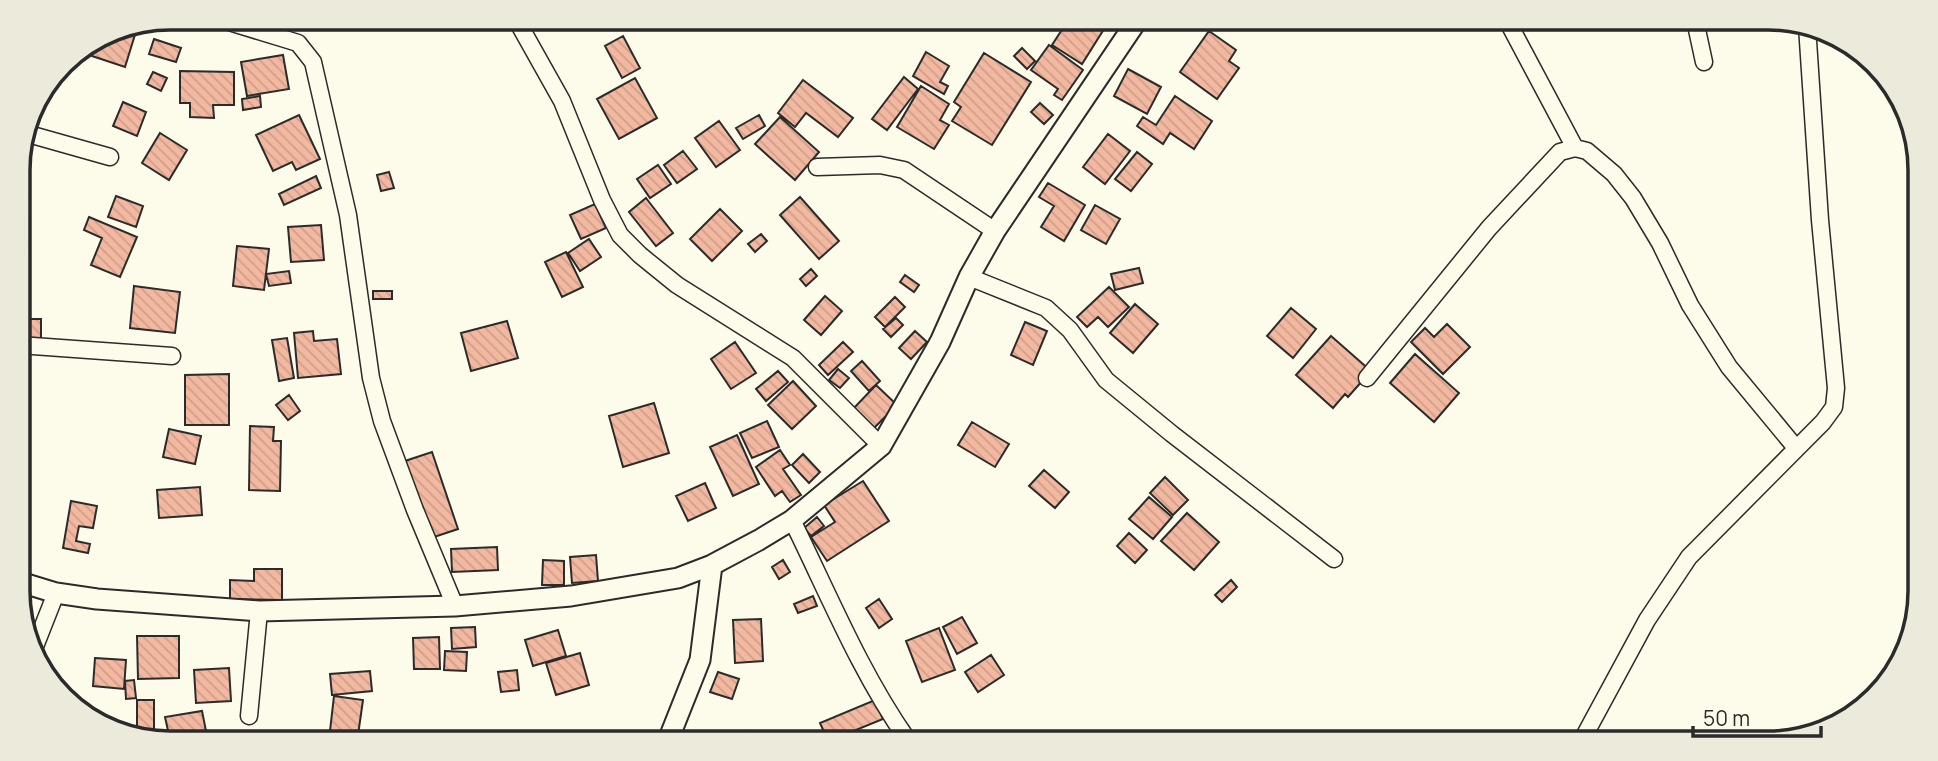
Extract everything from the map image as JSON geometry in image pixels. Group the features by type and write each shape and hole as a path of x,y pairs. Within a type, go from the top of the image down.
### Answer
{"street":[{"path":"255,30 298,43 313,62 348,215 371,378 382,421 455,606"},
{"path":"522,30 562,101 602,200 620,235 677,285 793,358 881,446"},
{"path":"30,585 56,593 97,599 259,611 455,606 585,593 678,578 712,565 792,520 881,446 940,342 969,277 995,230 1131,30"},
{"path":"1512,30 1574,148"},
{"path":"1697,30 1704,62"},
{"path":"1587,731 1647,620 1675,575 1689,557 1834,407 1836,388 1820,220 1808,36"},
{"path":"35,136 110,157"},
{"path":"1367,378 1489,228 1560,152 1574,148 1587,151 1614,174 1633,198 1660,243 1690,305 1729,367 1796,448"},
{"path":"817,167 880,165 904,170 995,230"},
{"path":"969,277 1046,307 1070,330 1106,380 1172,435 1334,559"},
{"path":"30,346 172,356"},
{"path":"792,520 862,663 901,731"},
{"path":"672,731 700,660 712,565"},
{"path":"38,639 56,593"},
{"path":"250,716 259,611"}],"building":[{"path":"1062,30 1103,30 1082,64 1052,45"},
{"path":"1209,31 1236,50 1229,61 1239,68 1217,99 1180,72"},
{"path":"135,34 125,67 89,55 108,44"},
{"path":"623,36 640,68 622,78 605,46"},
{"path":"154,39 181,48 176,62 149,54"},
{"path":"1049,45 1083,70 1062,100 1054,95 1058,89 1031,70"},
{"path":"1022,48 1035,61 1027,69 1014,56"},
{"path":"926,52 949,66 940,82 948,86 944,94 913,76"},
{"path":"984,53 1031,82 992,145 952,121 961,107 954,102"},
{"path":"283,55 289,89 247,96 241,62"},
{"path":"1128,69 1161,87 1147,114 1114,96"},
{"path":"180,71 234,72 234,105 213,105 214,118 190,117 190,103 180,103"},
{"path":"153,72 167,78 161,91 147,84"},
{"path":"904,77 918,89 887,130 872,119"},
{"path":"635,78 657,118 619,139 597,99"},
{"path":"803,80 853,118 838,137 806,113 795,127 778,113"},
{"path":"921,86 949,104 940,120 949,125 934,149 897,127"},
{"path":"260,96 261,107 243,110 242,99"},
{"path":"1175,96 1212,121 1194,149 1170,133 1163,144 1137,126 1143,117 1156,125"},
{"path":"123,102 146,112 137,136 113,126"},
{"path":"1040,103 1053,115 1044,124 1031,112"},
{"path":"299,115 320,159 296,170 292,162 273,171 256,135"},
{"path":"759,115 765,126 743,139 736,128"},
{"path":"780,117 819,152 795,180 755,144"},
{"path":"719,121 740,150 716,167 695,138"},
{"path":"160,133 187,150 169,180 142,163"},
{"path":"1108,134 1130,151 1105,184 1083,167"},
{"path":"683,151 697,169 677,183 664,165"},
{"path":"1137,152 1152,164 1131,191 1115,179"},
{"path":"658,165 671,184 650,198 637,179"},
{"path":"389,172 394,188 381,191 377,175"},
{"path":"316,176 321,188 284,205 279,194"},
{"path":"1048,183 1085,205 1064,241 1041,227 1054,206 1039,197"},
{"path":"116,196 143,206 136,227 108,217"},
{"path":"800,197 839,241 819,259 780,215"},
{"path":"646,198 673,233 656,246 629,212"},
{"path":"595,204 606,228 581,239 570,215"},
{"path":"1095,205 1120,219 1106,244 1081,230"},
{"path":"720,209 742,231 712,261 690,239"},
{"path":"89,217 137,237 120,277 91,265 102,238 84,230"},
{"path":"321,225 324,260 291,262 288,227"},
{"path":"761,234 767,241 755,252 748,244"},
{"path":"589,239 601,257 580,271 568,253"},
{"path":"237,246 269,249 264,290 233,286"},
{"path":"566,252 583,287 562,297 545,262"},
{"path":"1139,268 1143,283 1115,290 1111,274"},
{"path":"811,269 817,276 806,286 800,279"},
{"path":"289,271 291,283 269,286 266,274"},
{"path":"905,275 919,285 914,292 900,282"},
{"path":"134,286 180,292 175,333 130,328"},
{"path":"1109,287 1129,307 1108,327 1098,317 1087,327 1077,317"},
{"path":"373,291 392,291 392,299 373,299"},
{"path":"825,296 842,311 821,335 804,320"},
{"path":"895,297 905,307 885,327 875,317"},
{"path":"1135,304 1158,324 1133,353 1110,333"},
{"path":"1291,308 1316,329 1293,358 1267,336"},
{"path":"896,318 903,325 891,337 883,329"},
{"path":"30,319 41,319 41,339 30,339"},
{"path":"507,321 518,358 471,371 461,333"},
{"path":"1025,322 1047,331 1033,365 1011,355"},
{"path":"1447,324 1470,347 1443,374 1411,342 1425,328 1434,337"},
{"path":"313,331 314,341 337,339 341,374 298,378 294,333"},
{"path":"915,331 927,342 911,359 899,348"},
{"path":"1331,336 1371,371 1348,397 1345,394 1333,408 1296,375"},
{"path":"287,338 294,378 279,381 272,340"},
{"path":"735,342 756,373 731,389 711,359"},
{"path":"843,342 853,352 828,375 819,365"},
{"path":"1415,354 1459,393 1434,422 1390,383"},
{"path":"862,361 880,381 869,391 851,371"},
{"path":"838,369 849,378 840,388 829,380"},
{"path":"778,371 788,382 766,401 756,389"},
{"path":"229,374 229,425 185,425 185,375"},
{"path":"793,381 816,406 792,429 768,405"},
{"path":"876,385 897,405 873,429 853,409"},
{"path":"289,395 300,411 288,420 276,405"},
{"path":"654,403 669,453 623,467 609,416"},
{"path":"767,421 779,447 752,458 740,433"},
{"path":"972,422 1009,444 995,467 958,445"},
{"path":"250,426 274,427 273,441 281,441 280,491 249,490"},
{"path":"169,429 201,436 195,464 163,457"},
{"path":"737,435 759,484 733,496 710,447"},
{"path":"780,450 790,465 783,469 801,495 790,502 782,491 775,496 756,467"},
{"path":"432,452 458,529 431,538 405,461"},
{"path":"803,454 820,472 809,483 792,465"},
{"path":"1044,470 1069,492 1055,508 1029,486"},
{"path":"1165,477 1188,500 1173,515 1150,493"},
{"path":"863,481 889,521 827,561 811,537 835,522 824,505"},
{"path":"705,483 716,508 688,521 676,496"},
{"path":"200,487 202,515 159,518 157,490"},
{"path":"1149,497 1172,517 1153,539 1129,519"},
{"path":"71,501 97,506 93,528 79,526 76,541 90,544 88,553 63,548"},
{"path":"1187,513 1219,542 1194,570 1161,541"},
{"path":"817,517 824,526 811,536 804,528"},
{"path":"1129,533 1147,550 1135,563 1117,546"},
{"path":"497,547 498,570 452,572 451,549"},
{"path":"596,555 598,581 572,583 570,557"},
{"path":"543,560 564,561 564,585 542,585"},
{"path":"783,560 790,572 779,579 772,567"},
{"path":"254,569 282,569 282,600 230,599 230,580 254,581"},
{"path":"1231,580 1237,587 1222,602 1215,595"},
{"path":"813,596 817,606 798,613 794,604"},
{"path":"879,599 892,619 879,628 866,608"},
{"path":"962,617 977,643 957,654 943,627"},
{"path":"761,619 763,661 735,663 733,620"},
{"path":"475,627 476,647 452,649 451,628"},
{"path":"939,628 955,670 922,682 906,641"},
{"path":"558,630 566,656 533,666 525,640"},
{"path":"137,636 179,636 179,678 138,679"},
{"path":"439,637 440,669 414,669 413,638"},
{"path":"445,651 467,652 466,671 444,670"},
{"path":"580,653 589,685 556,695 546,663"},
{"path":"991,655 1004,675 978,692 965,672"},
{"path":"95,658 126,660 124,689 93,686"},
{"path":"229,668 231,701 196,703 194,670"},
{"path":"517,670 519,690 501,692 498,672"},
{"path":"370,671 372,691 332,695 330,674"},
{"path":"718,672 739,679 732,699 710,692"},
{"path":"134,680 136,698 126,699 125,681"},
{"path":"334,696 363,700 359,731 330,731"},
{"path":"137,700 154,700 154,730 137,727"},
{"path":"875,700 883,719 854,731 824,731 820,723"},
{"path":"202,711 206,731 168,731 165,717"}]}
